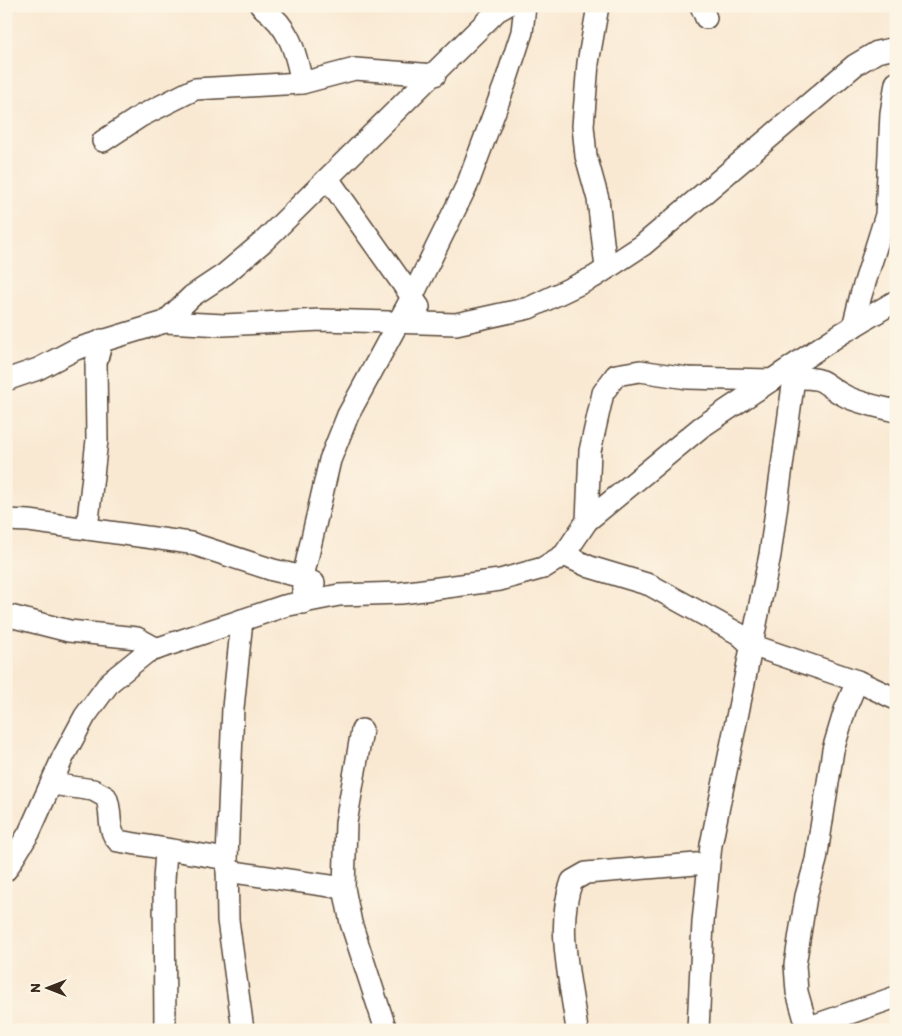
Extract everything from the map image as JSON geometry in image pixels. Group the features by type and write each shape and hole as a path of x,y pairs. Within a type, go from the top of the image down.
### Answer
{"street":[{"path":"261,6 288,33 296,53 302,83"},
{"path":"6,380 38,369 76,349 165,322 192,296 226,274 264,242 294,210 329,180 435,75 497,11 506,6"},
{"path":"303,602 303,577 330,460 348,415 412,296 460,199 487,136 522,32 525,6"},
{"path":"598,6 588,62 583,126 586,156 598,198 606,268"},
{"path":"165,322 191,325 321,320 430,324 465,323 529,308 567,292 643,245 855,65 877,52 896,48"},
{"path":"103,141 141,116 195,90 302,83 355,69 435,75"},
{"path":"854,327 861,295 886,214 891,113 896,83"},
{"path":"329,180 430,324"},
{"path":"6,870 30,833 63,757 85,716 110,682 140,657 157,649 284,606 339,596 401,593 500,580 543,568 564,555 587,521 700,428 786,376 854,327 896,301"},
{"path":"87,530 97,440 96,363 102,340"},
{"path":"587,521 590,451 602,393 616,375 640,371 687,378 786,376 815,378 827,382 847,397 896,412"},
{"path":"698,1030 708,863 720,793 770,555 786,376"},
{"path":"6,520 190,543 273,570 303,577 339,596"},
{"path":"564,555 590,567 650,585 739,634 751,645 857,681 896,699"},
{"path":"6,615 69,631 137,638 157,649"},
{"path":"242,620 233,708 227,865 228,920 243,1030"},
{"path":"857,681 845,710 833,750 816,860 806,896 795,965 797,992 804,1028 896,997"},
{"path":"362,730 346,823 344,888 351,922 386,1030"},
{"path":"52,784 92,790 106,797 109,803 111,834 118,841 344,888"},
{"path":"165,1030 164,880 166,851"},
{"path":"578,1030 565,930 567,893 572,881 586,873 708,863"}]}
